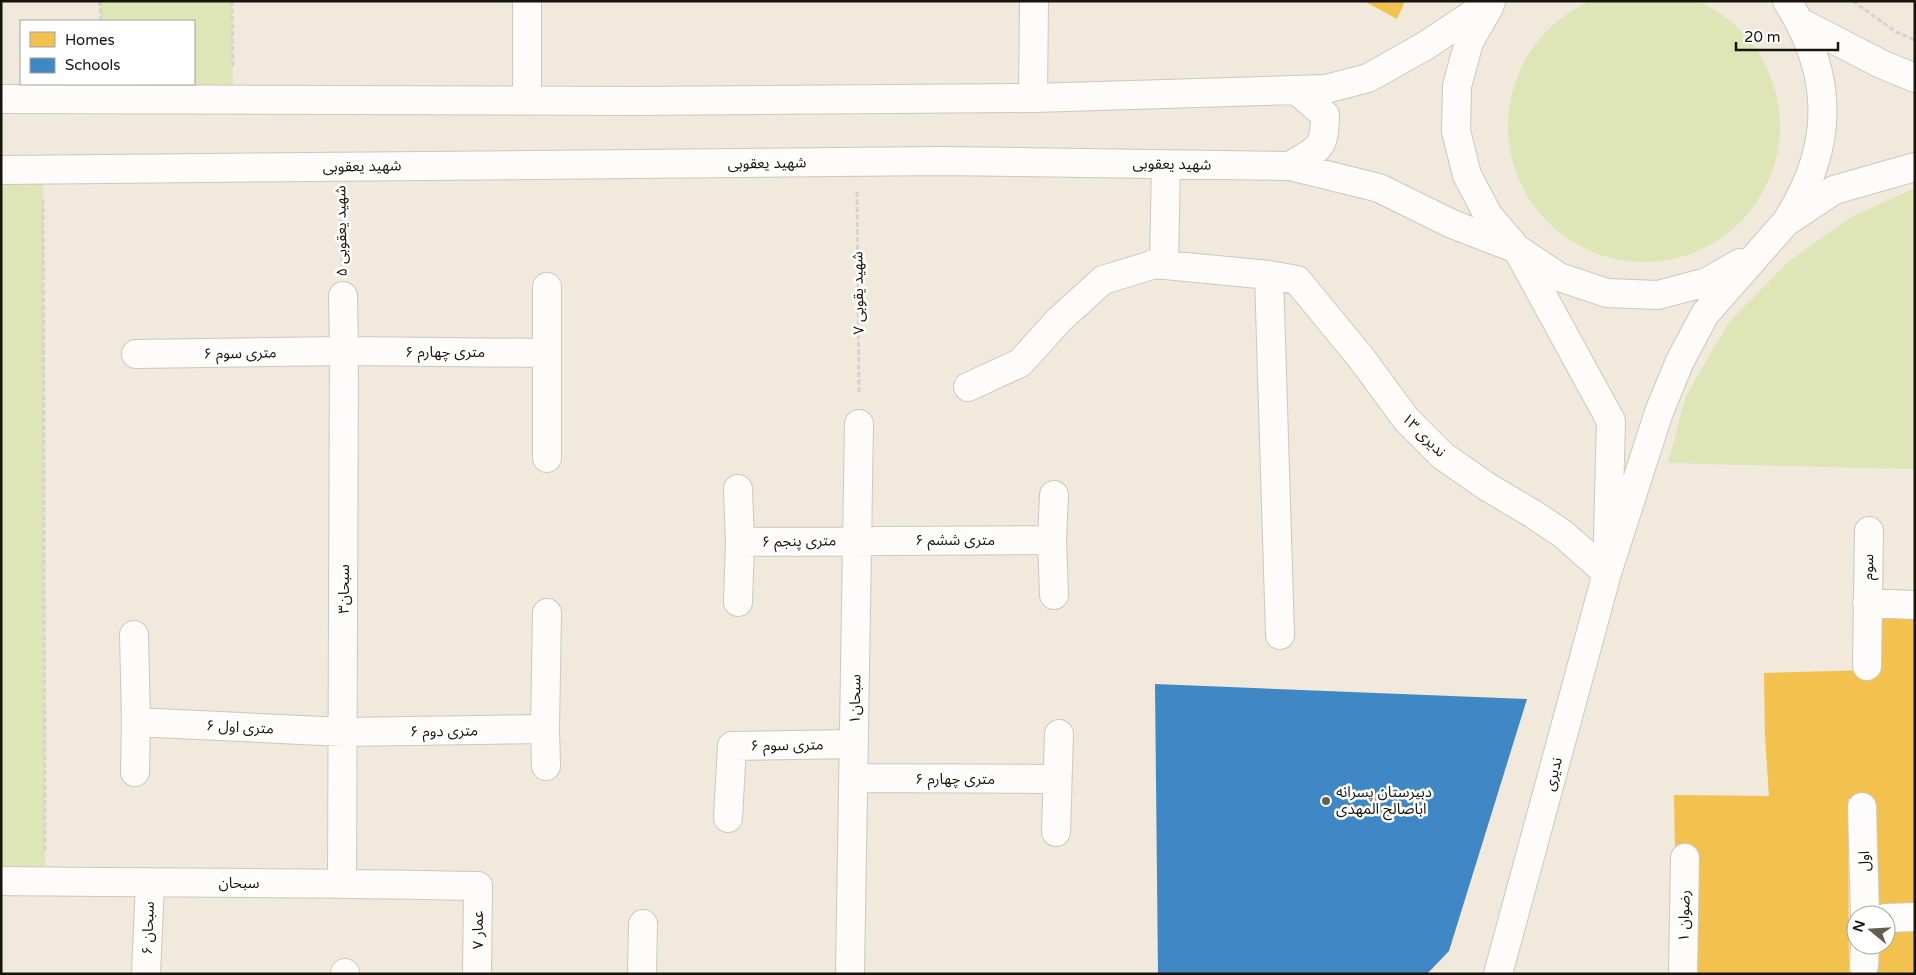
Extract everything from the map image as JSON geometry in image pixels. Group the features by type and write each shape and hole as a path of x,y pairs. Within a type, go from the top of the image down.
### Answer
{"street":[{"path":"526,1 527,100"},
{"path":"1033,98 1034,1"},
{"path":"1,99 527,100 1033,98 1326,89 1368,78 1426,46 1492,2"},
{"path":"1492,2 1469,42 1457,86 1456,131 1467,175 1479,199 1488,215 1517,249 1611,421 1607,573"},
{"path":"1607,573 1659,412 1680,361 1704,314 1786,222 1802,196 1814,168 1821,139 1823,108 1820,78 1812,49 1793,11"},
{"path":"1793,11 1881,64 1915,78"},
{"path":"1290,166 1320,147 1325,133 1325,115 1296,90"},
{"name":"شهید یعقوبی","path":"1,170 941,161 1290,166 1379,188 1452,224 1517,249"},
{"path":"1164,265 1166,164"},
{"path":"1517,249 1559,277 1607,293 1658,294 1706,282 1750,258 1786,222 1834,190 1915,168"},
{"name":"ندیری ۱۳","path":"968,387 1020,363 1059,320 1103,280 1155,264 1269,275 1297,280 1362,359 1406,420 1444,456 1486,486 1563,534 1607,573"},
{"path":"1269,275 1280,635"},
{"path":"546,458 547,287"},
{"name":"سبحان۳","path":"342,882 343,296"},
{"name":"۶ متری چهارم","path":"344,351 546,353"},
{"name":"۶ متری سوم","path":"136,354 344,351"},
{"name":"سبحان۱","path":"850,974 859,424"},
{"path":"738,489 740,542 738,602"},
{"path":"1054,495 1052,540 1054,594"},
{"name":"سوم","path":"1868,666 1869,531"},
{"name":"۶ متری ششم","path":"858,541 1052,540"},
{"name":"۶ متری پنجم","path":"740,542 858,541"},
{"name":"ندیری","path":"1498,974 1607,573"},
{"path":"1867,603 1915,605"},
{"path":"546,766 544,729 547,613"},
{"path":"134,635 136,722 134,772"},
{"name":"۶ متری اول","path":"136,722 343,732"},
{"name":"۶ متری دوم","path":"343,732 544,729"},
{"path":"1056,832 1059,734"},
{"name":"۶ متری سوم","path":"728,818 732,746 854,744"},
{"name":"۶ متری چهارم","path":"854,778 1057,779"},
{"name":"اول","path":"1862,807 1865,905"},
{"name":"رضوان ۱","path":"1683,974 1684,858"},
{"name":"سبحان","path":"1,881 150,883 342,882 478,886"},
{"name":"سبحان ۶","path":"146,974 150,883"},
{"name":"عمار ۷","path":"477,974 478,886"},
{"path":"1896,918 1915,918"},
{"path":"642,974 643,924"}],"path":[{"path":"100,1 101,20"},
{"path":"232,1 233,100"},
{"path":"1853,1 1896,32 1915,40"},
{"name":"شهید یقوبی ۷","path":"856,162 859,424"},
{"name":"شهید یعقوبی ۵","path":"340,166 343,296"},
{"path":"43,169 45,882"}],"green space":[{"path":"1595,-1 1693,-1 1720,13 1740,30 1757,50 1770,74 1779,113 1779,139 1770,178 1757,202 1740,222 1720,239 1696,252 1671,259 1644,262 1617,259 1592,252 1568,239 1548,222 1531,202 1518,178 1511,153 1508,126 1514,87 1518,74 1531,50 1548,30 1568,13"},
{"path":"100,1 232,1 233,100 102,100 102,85 195,85 195,20 101,20"},
{"path":"43,169 45,882 1,881 1,170"},
{"path":"1915,188 1915,469 1668,463 1686,396 1729,322 1788,262 1851,217"}],"building: Homes":[{"path":"1364,1 1405,1 1397,19"},
{"path":"1877,610 1915,611 1915,910 1896,910 1896,905 1873,905 1857,799 1848,799 1849,905 1846,905 1846,955 1849,955 1849,974 1693,974 1691,851 1675,848 1674,795 1769,796 1765,737 1764,673 1875,670"},
{"path":"1915,927 1915,974 1876,974 1875,955 1896,955 1896,928"}],"building: Schools":[{"name":"دبیرستان پسرانه اباصالح المهدی","path":"1155,684 1527,699 1449,951 1427,974 1158,974"}],"place":[{"name":"دبیرستان پسرانه اباصالح المهدی","path":"1326,801"}]}
